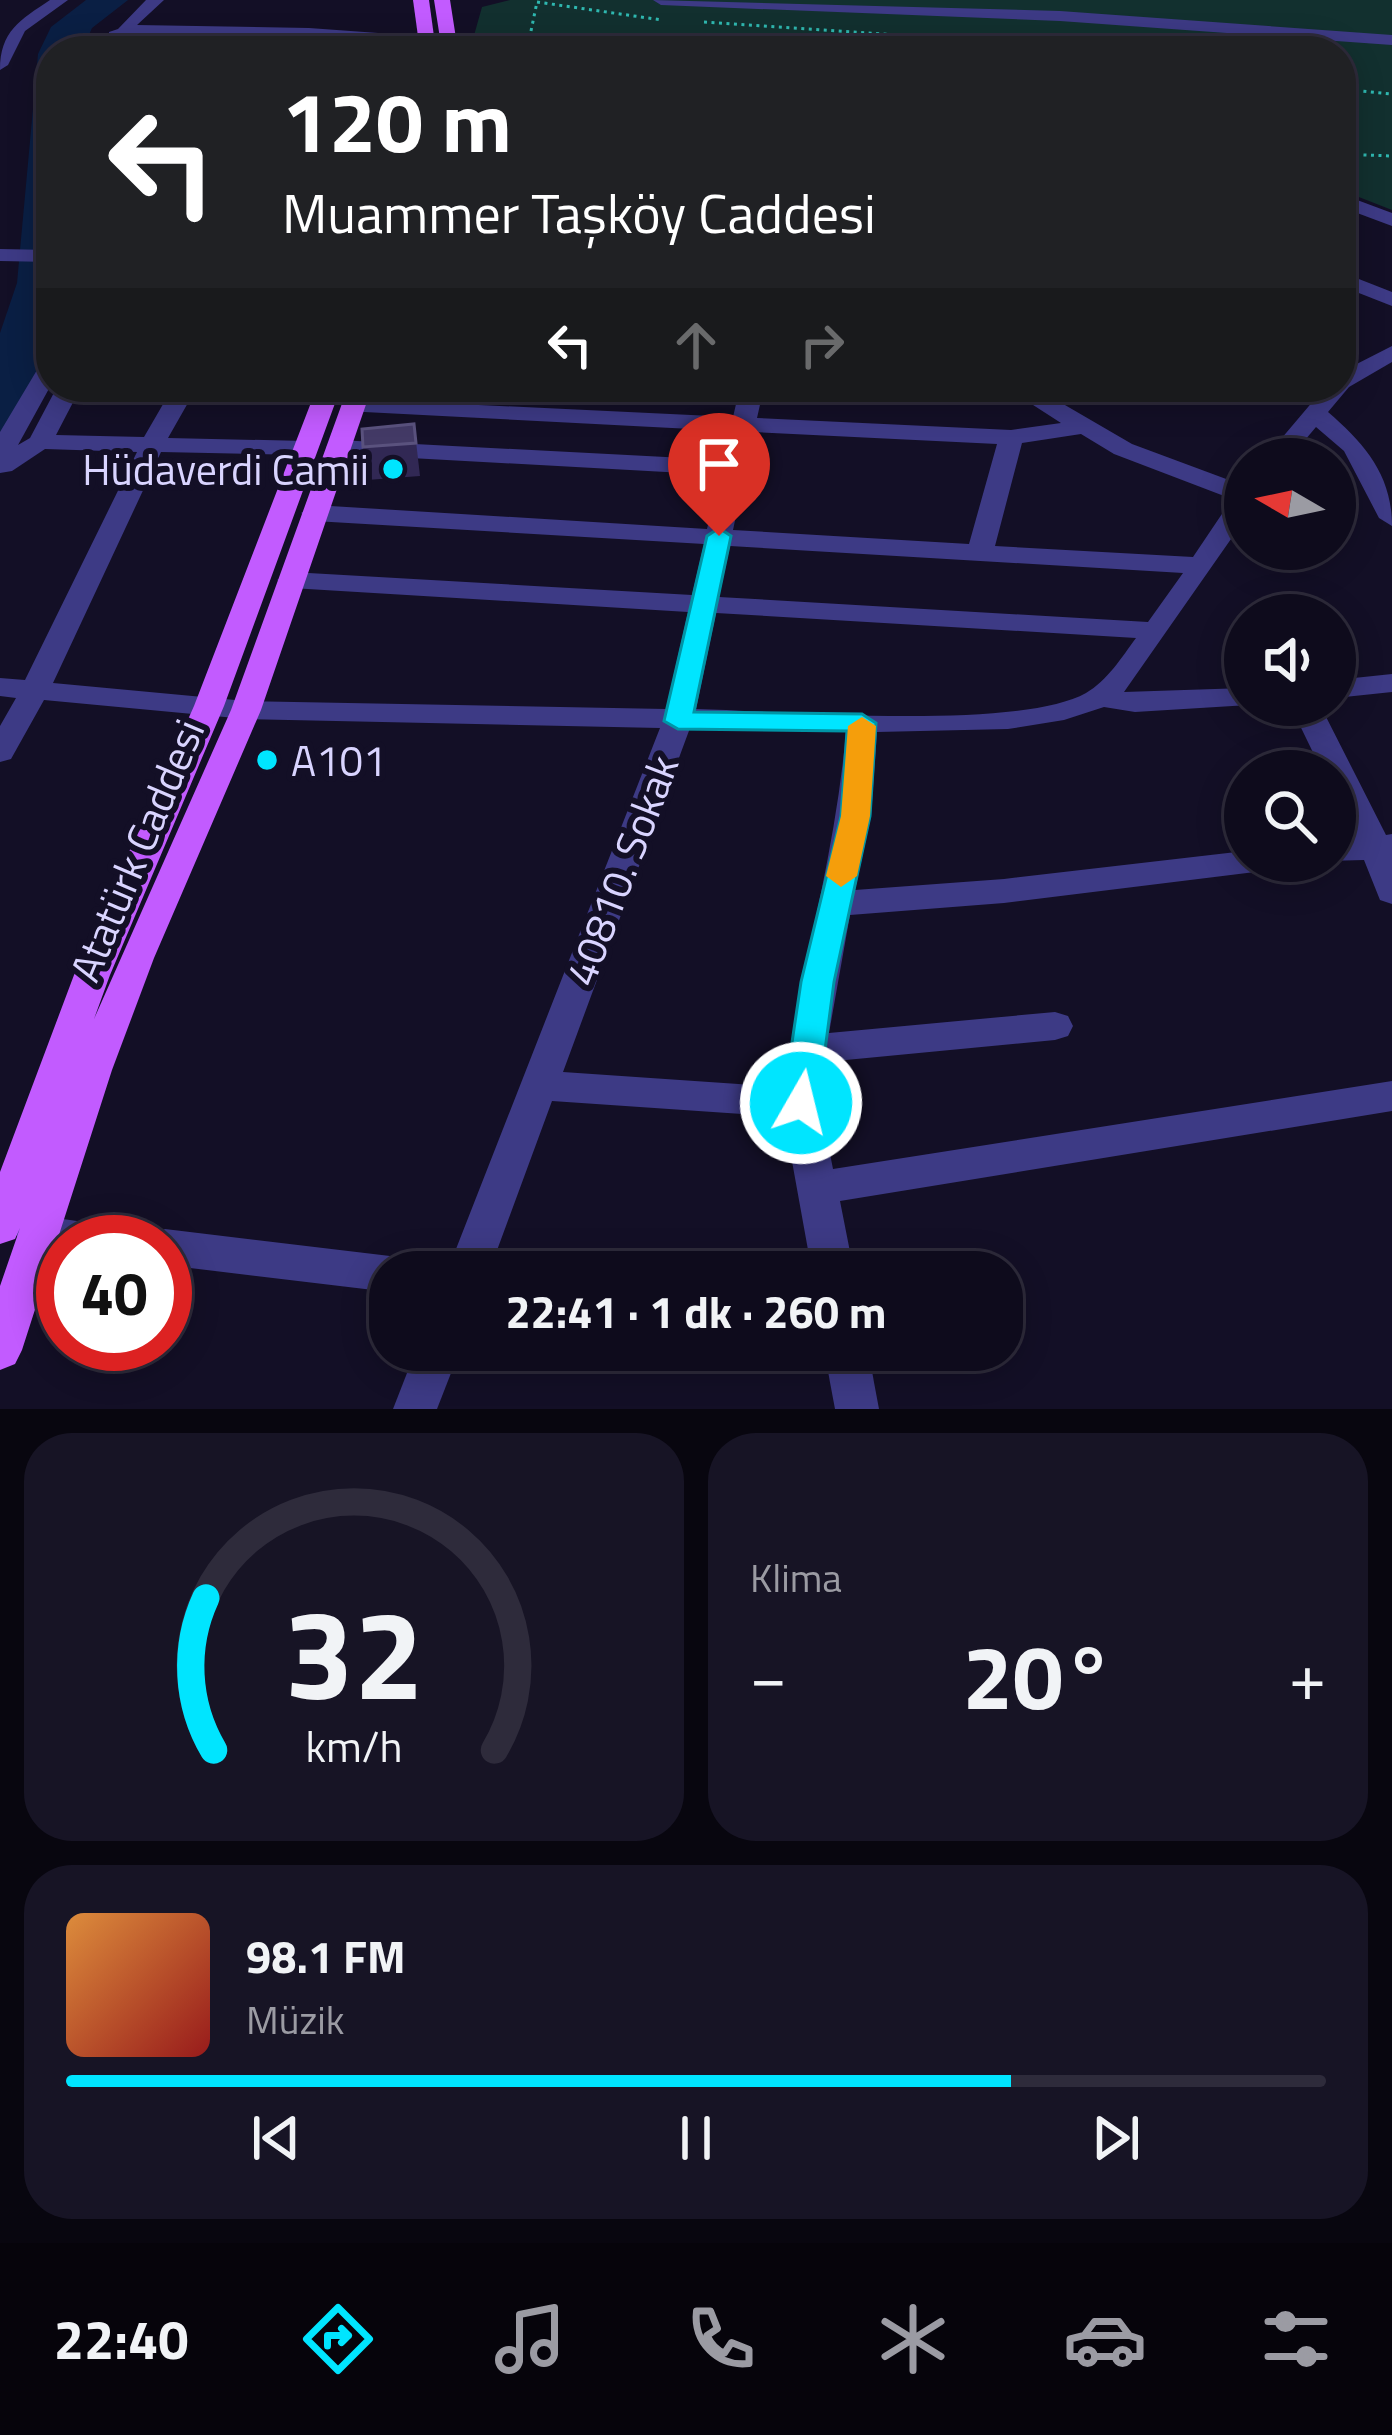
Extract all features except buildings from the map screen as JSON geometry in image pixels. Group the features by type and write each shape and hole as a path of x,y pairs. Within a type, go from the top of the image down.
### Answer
{"main road":[{"path":"421,0 426,36"},
{"path":"442,0 447,36"},
{"name":"Atatürk Caddesi","path":"0,1350 18,1229 92,975 343,402"},
{"name":"Atatürk Caddesi","path":"18,1229 246,710 314,513 322,447"}],"street":[{"path":"0,65 18,28 60,0"},
{"path":"118,36 156,0"},
{"path":"661,0 1060,16 1337,36"},
{"path":"281,36 282,31"},
{"path":"189,36 282,31 330,36"},
{"path":"1356,37 1392,40"},
{"path":"1356,206 1392,220"},
{"path":"0,255 36,256"},
{"path":"1356,284 1392,300"},
{"path":"1356,374 1383,356"},
{"path":"1,469 6,443 36,391"},
{"path":"1,469 40,442 61,402"},
{"path":"0,752 38,690 149,445 176,402"},
{"path":"459,402 744,425 1011,437 1081,428"},
{"name":"40810. Sokak","path":"476,1251 678,721 749,402"},
{"path":"1040,402 1123,449 1224,489"},
{"path":"1292,438 1322,402"},
{"path":"1313,411 1354,447 1392,518"},
{"path":"980,551 1011,437"},
{"path":"40,442 322,447 734,468"},
{"path":"314,513 1200,566"},
{"path":"1102,698 1156,631 1224,529"},
{"path":"291,580 1156,631"},
{"path":"1356,687 1392,683"},
{"path":"0,687 246,710 953,724 1026,716 1102,698 1135,703 1224,699"},
{"path":"829,1251 801,1103 855,816 862,723"},
{"path":"1317,726 1384,846 1392,892"},
{"path":"835,904 1004,891 1224,865"},
{"path":"808,1049 1055,1026"},
{"path":"539,1085 801,1103"},
{"path":"818,1188 1392,1096"},
{"path":"192,1250 369,1271"},
{"path":"416,1409 430,1371"},
{"path":"851,1371 857,1409"}],"path":[{"path":"529,36 537,1 669,20"},
{"path":"691,22 878,36"},
{"path":"1356,90 1392,94"},
{"path":"1356,155 1392,156"}],"green space":[{"path":"510,0 1392,0 1392,210 1356,196 1356,36 474,36 482,7"}],"water":[{"path":"86,0 128,0 89,36 47,36 51,27"},
{"path":"36,76 36,374 0,435 0,333 17,283"}],"slow traffic":[{"path":"841,876 855,816 862,726"}],"place":[{"name":"Hüdaverdi Camii","path":"393,469"},
{"name":"A101","path":"267,760"}],"route":[{"path":"719,536 678,721 862,723 855,816 817,982 801,1103"}]}
